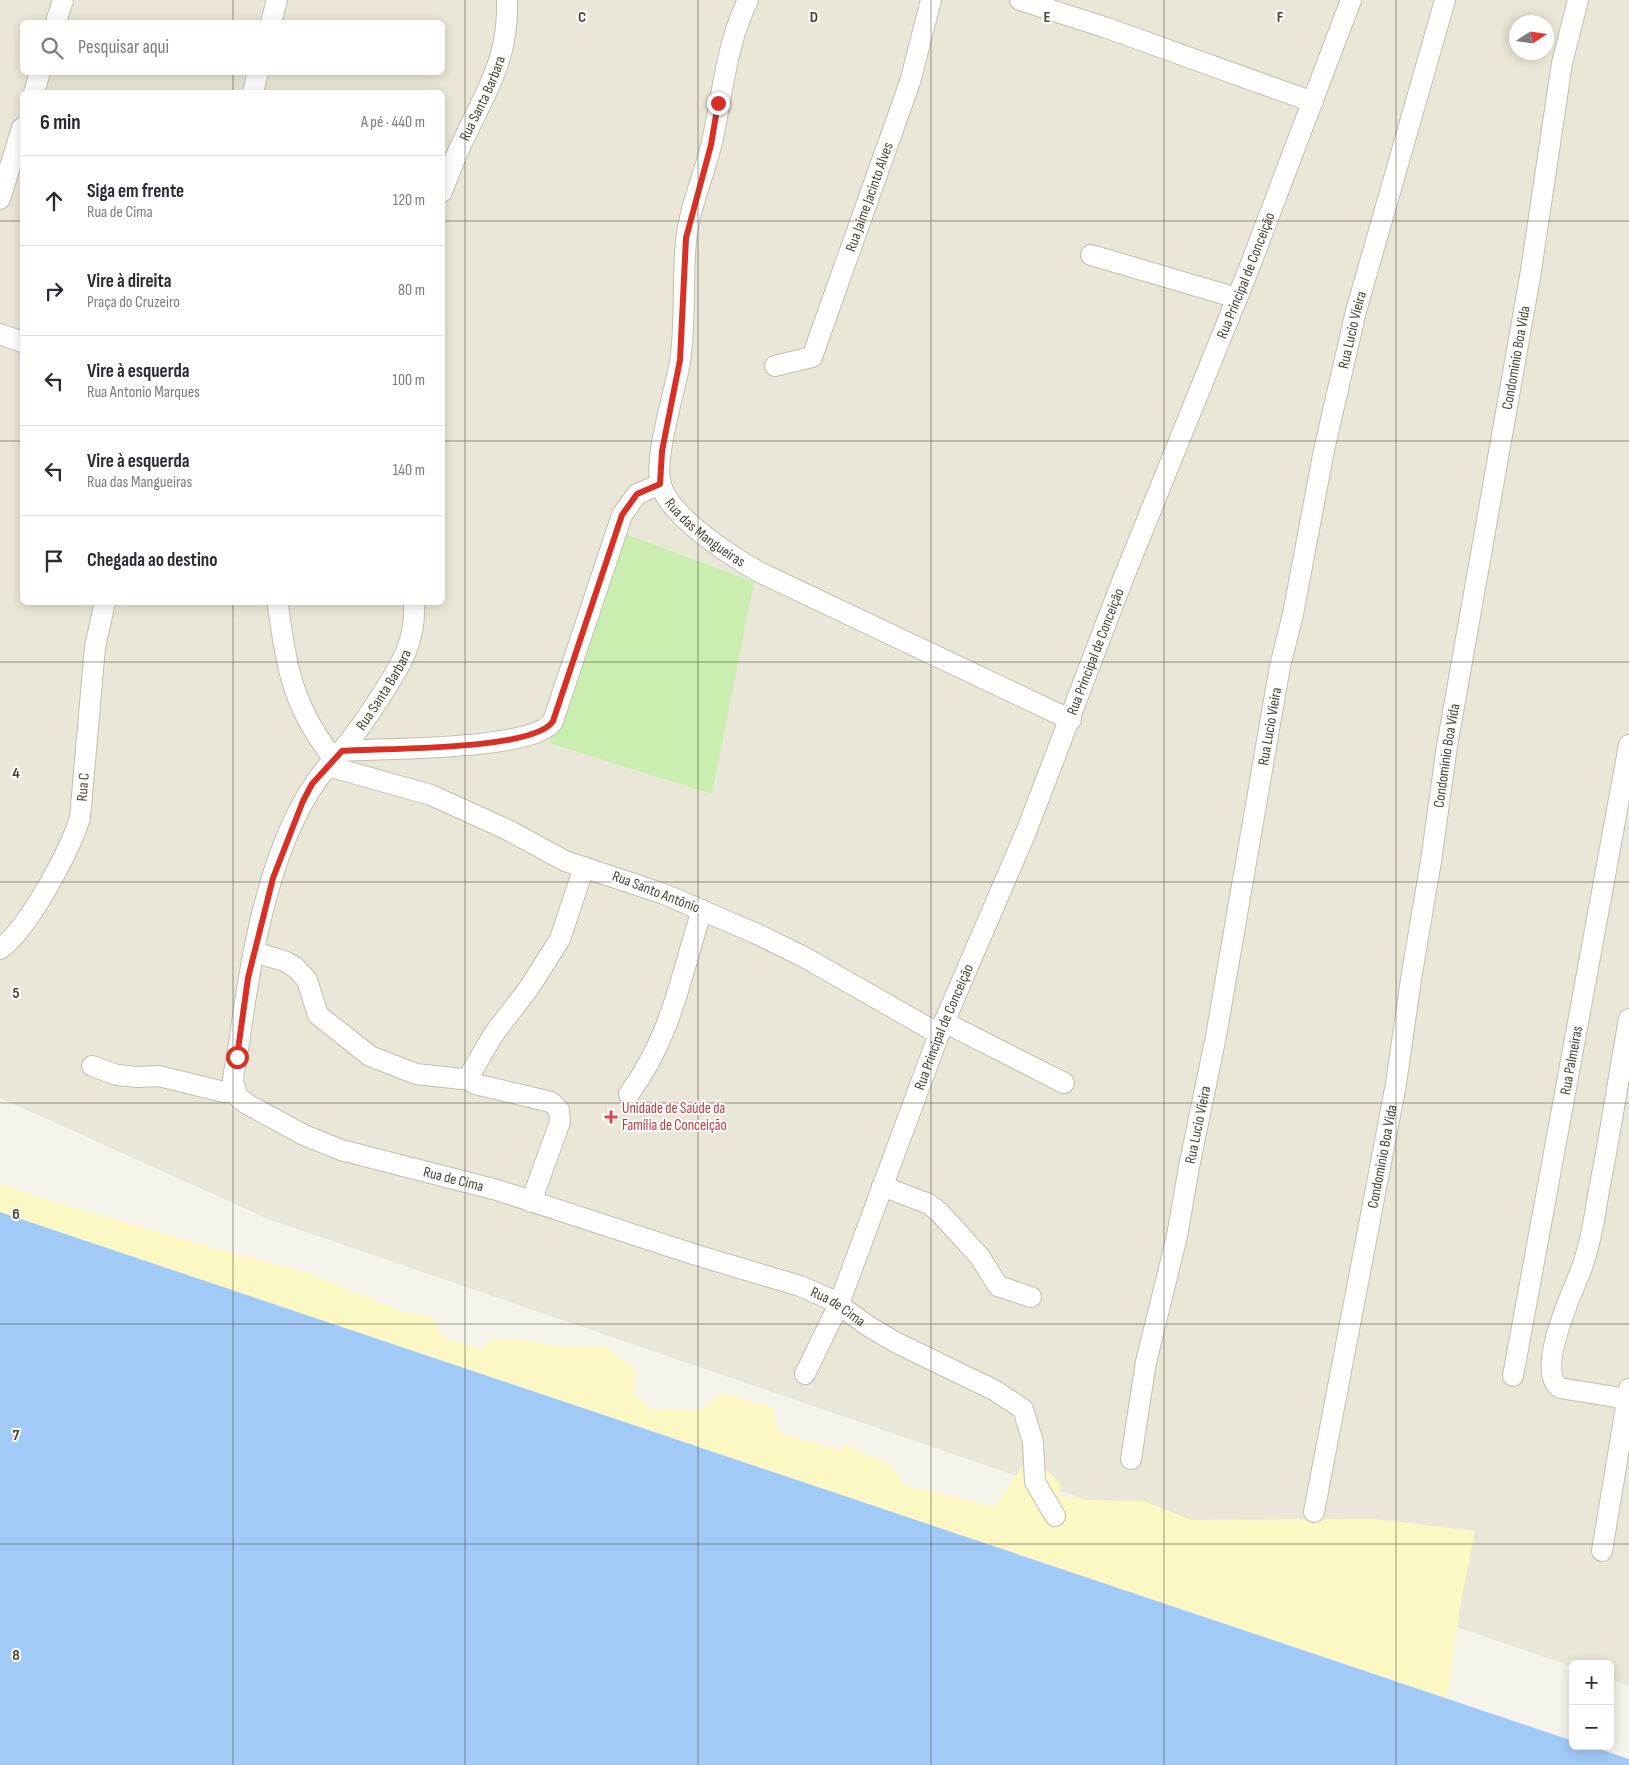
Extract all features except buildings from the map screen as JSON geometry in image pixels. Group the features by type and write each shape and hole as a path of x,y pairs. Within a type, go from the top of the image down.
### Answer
{"street":[{"path":"57,20 63,0"},
{"path":"272,20 277,0"},
{"name":"Rua Santa Barbara","path":"445,184 460,147 495,76 507,26 507,0"},
{"name":"Rua das Mangueiras","path":"748,0 739,17 728,55 711,145 686,238 680,360 662,451 660,484 673,505 698,530 738,560 1071,720"},
{"name":"Rua Jaime Jacinto Alves","path":"775,366 812,357 910,82 926,28 931,0"},
{"path":"1020,0 1107,28 1313,102"},
{"name":"Rua Principal de Conceição","path":"805,1374 839,1304 942,1028 994,909 1071,720 1123,579 1237,298 1351,0"},
{"name":"Rua Lucio Vieira","path":"1131,1460 1146,1362 1177,1236 1216,1036 1280,666 1293,614 1324,450 1358,302 1445,0"},
{"name":"Condominio Boa Vida","path":"1314,1512 1396,1084 1410,979 1431,861 1451,718 1530,277 1562,63 1578,0"},
{"path":"35,90 39,75"},
{"path":"254,90 257,75"},
{"path":"0,199 20,134"},
{"path":"1091,256 1237,298"},
{"path":"0,334 20,341"},
{"path":"92,1066 117,1075 138,1078 159,1076 224,1092 235,1091 233,1074 248,978 254,952 273,878 288,835 312,784 335,759 507,740 537,734 548,727 553,721 622,515 637,494 660,484"},
{"name":"Rua C","path":"0,948 16,933 56,874 72,842 80,818 94,647 104,605"},
{"name":"Rua Santa Barbara","path":"335,759 354,738 406,657 412,633 414,605"},
{"path":"278,606 289,676 301,710 319,740 335,759"},
{"name":"Rua Palmeiras","path":"1513,1376 1629,745"},
{"name":"Rua Santo Antônio","path":"335,759 361,775 432,795 508,830 565,860 612,875 702,910 804,957 942,1028 1064,1082"},
{"path":"472,1080 473,1068 494,1035 534,982 560,939 584,867"},
{"path":"628,1094 651,1062 670,1020 681,975 702,910"},
{"path":"254,952 284,961 295,967 307,980 318,1015 370,1056 416,1074 472,1080 476,1084 488,1089 551,1102 559,1110 560,1122 531,1202"},
{"path":"1602,1551 1628,1394 1560,1388 1552,1378 1552,1359 1564,1315 1588,1244 1629,1019"},
{"name":"Rua de Cima","path":"235,1091 242,1101 264,1115 304,1135 341,1150 461,1179 800,1286 839,1304 888,1338 986,1385 1023,1409 1033,1442 1035,1482 1055,1516"},
{"path":"882,1186 929,1204 939,1212 980,1257 998,1286 1031,1297"}],"shaded area":[{"path":"0,0 1629,0 1629,1686 1614,1680 1614,1660 1569,1660 1569,1666 268,1219 0,1098"}],"green space":[{"path":"620,532 754,582 712,794 549,743"}],"sand":[{"path":"0,1183 35,1196 220,1250 305,1272 400,1311 433,1317 442,1337 481,1349 489,1340 513,1339 566,1347 604,1346 635,1370 635,1396 652,1409 702,1410 722,1393 773,1408 778,1432 841,1451 845,1444 888,1464 904,1485 995,1507 1026,1461 1038,1462 1061,1484 1058,1496 1088,1500 1144,1501 1191,1520 1373,1519 1475,1531 1462,1595 1447,1698 0,1212"}],"water":[{"path":"0,1212 1569,1740 1569,1750 1602,1750 1629,1759 1629,1765 0,1765"}],"place":[{"name":"Unidade de Saúde da Família de Conceição","path":"611,1117"}],"route":[{"path":"237,1057 248,978 273,878 288,835 312,784 342,751 377,748 416,748 507,740 537,734 550,726 553,721 596,586 622,515 627,505 637,494 660,484 662,451 680,360 686,238 711,145 718,103"}]}
